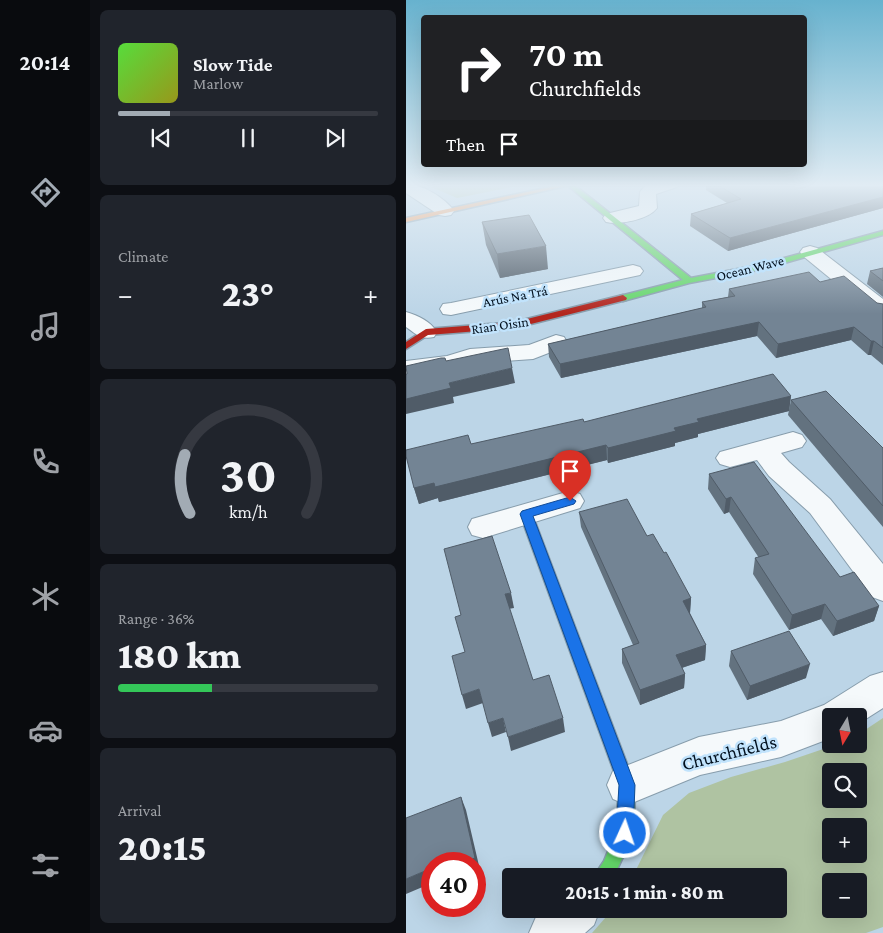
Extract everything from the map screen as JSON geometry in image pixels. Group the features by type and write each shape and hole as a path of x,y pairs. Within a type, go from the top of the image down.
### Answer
{"street":[{"path":"623,228 653,254 689,281"},
{"name":"Ocean Wave","path":"597,306 689,281 760,267 883,233"},
{"path":"810,252 883,310"},
{"name":"Arús Na Trá","path":"451,309 633,272"},
{"path":"578,284 597,306"},
{"name":"Rian Oisin","path":"426,332 515,325 597,306"},
{"path":"406,320 415,323 426,332 406,346"},
{"name":"Rian Oisin","path":"406,368 450,363 470,356 533,352 556,342"},
{"path":"730,458 793,441"},
{"path":"763,449 779,469 820,506 883,588"},
{"path":"483,527 570,501"},
{"path":"526,514 627,785 625,833 609,868"},
{"path":"851,708 883,688"},
{"name":"Churchfields","path":"627,785 699,756 781,739 822,723"},
{"path":"552,933 568,918"}],"green space":[{"path":"883,718 883,927 866,933 592,933 605,918 787,918 787,868 637,868 663,815 689,793 731,777 822,749 822,753 867,753 867,729"}],"building":[{"path":"485,228 536,228 546,246 497,254"},
{"path":"713,228 769,228 730,238"},
{"path":"883,268 883,281 870,271"},
{"path":"809,272 820,282 844,276 877,303 883,304 883,348 854,327 778,344 759,322 560,364 548,344 706,307 702,302 735,296 729,289"},
{"path":"508,348 512,368 449,383 451,388 406,399 406,366 441,358 445,358 446,361"},
{"path":"773,374 791,396 697,419 699,422 674,428 676,431 608,448 606,445 435,487 434,483 414,488 406,450 468,435 471,444 583,419 584,422"},
{"path":"826,391 883,448 883,506 791,400"},
{"path":"754,462 840,577 854,572 879,606 837,621 825,604 792,615 755,558 769,554 731,497 726,499 709,474"},
{"path":"627,499 647,536 653,534 664,553 666,552 691,598 683,601 706,645 676,655 685,674 640,690 622,649 639,643 579,512"},
{"path":"492,536 511,593 505,594 533,680 549,675 563,718 508,737 503,718 488,723 479,689 462,695 452,656 465,652 455,617 461,615 444,549"},
{"path":"789,631 810,664 750,686 731,651"},
{"path":"461,797 474,852 421,852 421,873 406,879 406,818"}],"traffic: fast":[{"path":"623,228 689,281 760,267 883,233"},
{"path":"623,298 689,281"},
{"path":"526,514 627,785 625,833 609,868"}],"traffic: jam":[{"path":"406,346 426,332 515,325 623,298"}],"route":[{"path":"570,501 526,514 627,785 625,833"}]}
